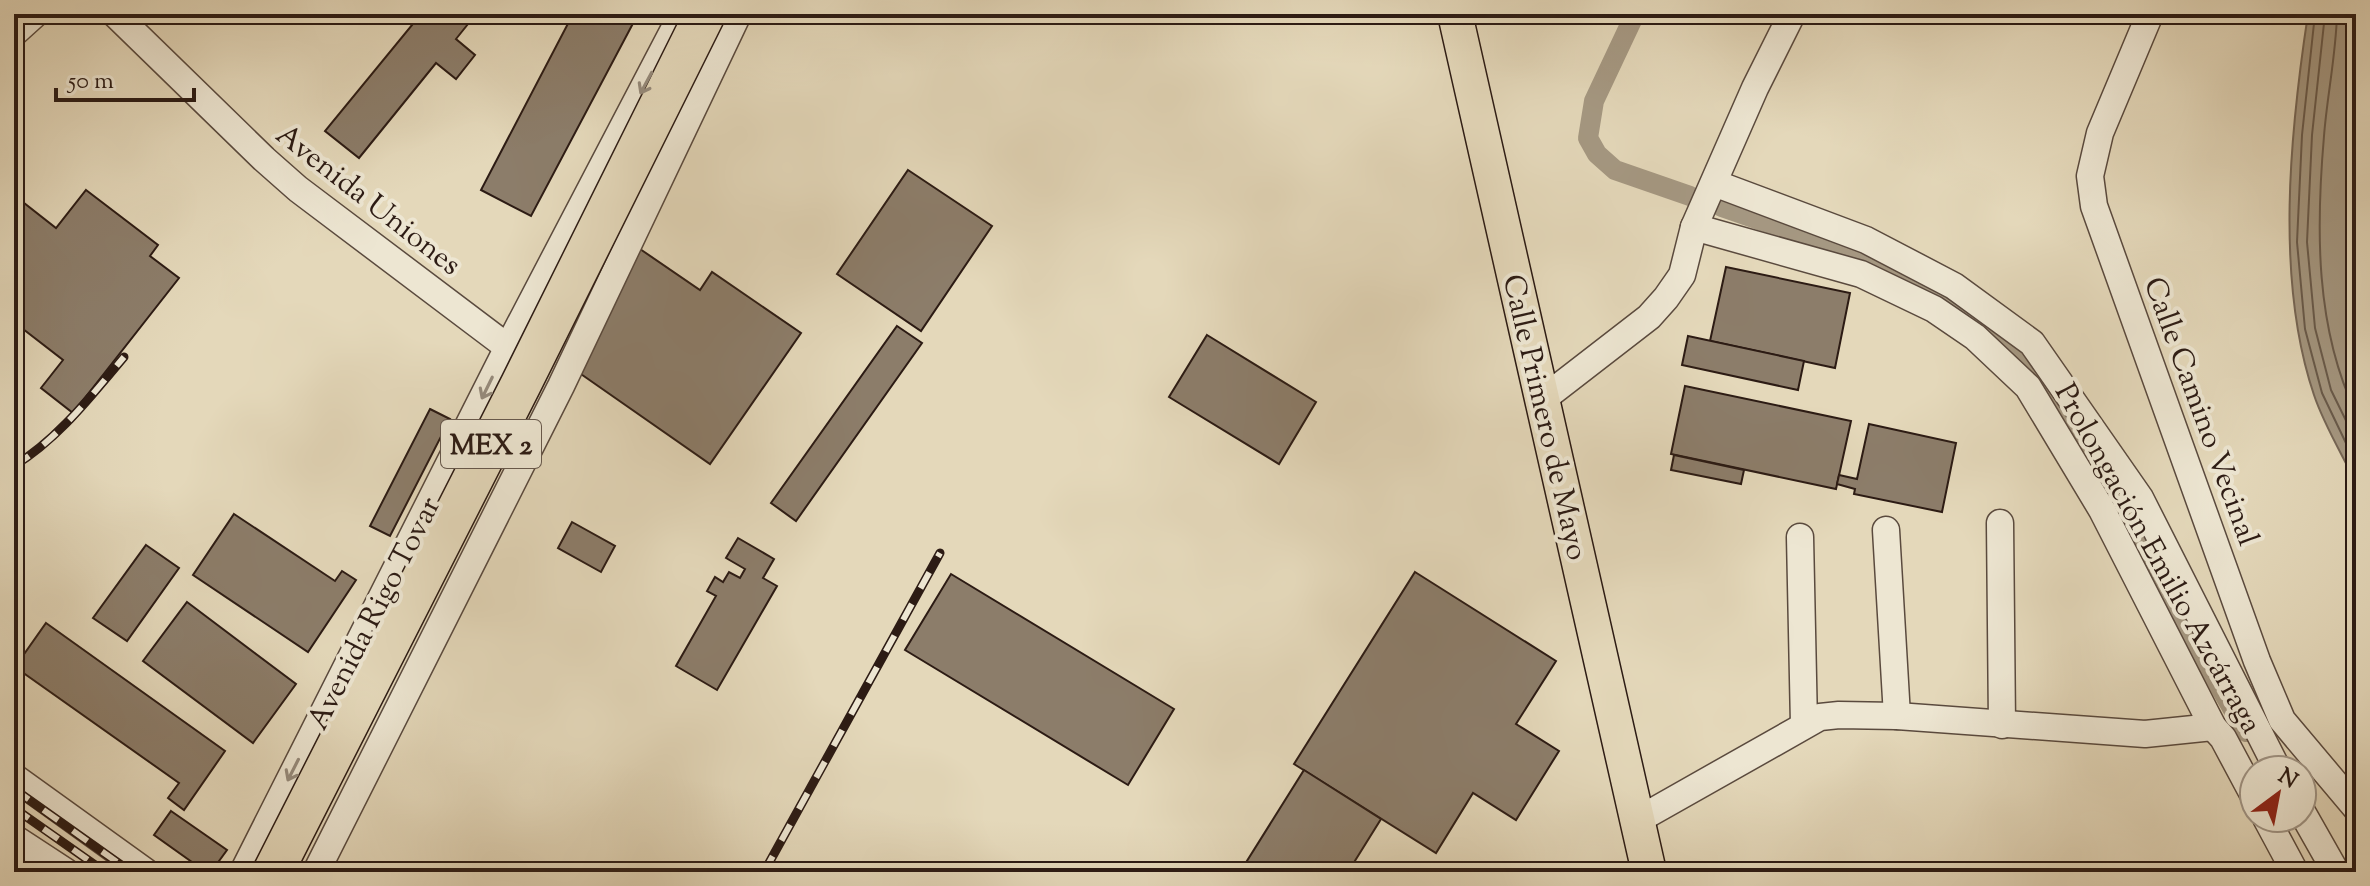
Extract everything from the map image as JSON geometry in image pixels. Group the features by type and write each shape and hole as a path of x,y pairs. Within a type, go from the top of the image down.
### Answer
{"highway":[{"name":"Avenida Rigo Tovar","path":"264,858 521,384 705,14"},
{"name":"Avenida Rigo Tovar","path":"298,872 539,395 724,14"}],"main road":[{"name":"Calle Primero de Mayo","path":"1455,14 1649,872"}],"street":[{"path":"14,33 35,14"},
{"name":"Avenida Uniones","path":"115,14 298,189 561,386"},
{"name":"Avenida Rigo Tovar","path":"243,872 264,858 508,347 682,14"},
{"path":"316,872 561,386 738,14"},
{"path":"1543,399 1649,317 1682,275 1694,227 1755,88 1792,14"},
{"name":"Calle Camino Vecinal","path":"2150,14 2100,133 2090,176 2094,206 2257,661 2282,720 2356,808"},
{"path":"1714,183 1866,240 1954,286 2032,343 2140,498 2270,754"},
{"name":"Prolongación Emilio Azcárraga","path":"1694,227 1861,274 1922,303 1975,337 2028,387 2102,510 2213,727 2223,738 2238,766"},
{"path":"528,309 527,328 531,337 548,349 568,350 587,331"},
{"path":"2000,523 2002,725"},
{"path":"1886,530 1897,716"},
{"path":"1800,537 1804,725"},
{"path":"1636,821 1820,717 1897,716 2145,734 2213,727"},
{"path":"14,777 146,872"},
{"path":"2275,834 2295,872"},
{"path":"2314,834 2336,872"},
{"path":"14,838 66,872"},
{"path":"253,872 264,858"}],"water":[{"path":"2308,14 2356,14 2356,483 2314,395 2294,304 2290,255 2292,156"}],"building":[{"path":"421,14 476,14 456,39 475,55 456,79 436,63 359,158 325,131"},
{"path":"573,14 638,14 531,216 481,190"},
{"path":"908,170 992,226 921,331 837,274"},
{"path":"86,190 158,245 150,256 179,278 73,413 41,388 63,360 14,322 14,217 24,203 56,228"},
{"path":"640,249 700,290 712,272 801,333 710,464 578,372"},
{"path":"1726,267 1850,293 1835,368 1710,341"},
{"path":"897,326 922,343 796,521 771,503"},
{"path":"1207,335 1316,402 1279,464 1169,397"},
{"path":"1688,336 1804,361 1798,390 1682,365"},
{"path":"1685,386 1851,421 1836,489 1671,454"},
{"path":"430,409 450,419 390,536 370,526"},
{"path":"1869,424 1956,443 1942,512 1854,494 1855,489 1837,484 1839,475 1857,479"},
{"path":"1674,455 1744,470 1741,484 1671,470"},
{"path":"234,514 335,581 342,571 356,580 308,652 193,575"},
{"path":"572,522 615,546 601,572 558,548"},
{"path":"738,538 774,559 763,578 777,586 717,690 676,666 716,596 707,591 715,577 723,582 729,572 740,578 745,569 726,558"},
{"path":"146,545 179,568 127,641 93,618"},
{"path":"1415,572 1556,661 1516,724 1559,751 1516,820 1473,793 1436,853 1294,764"},
{"path":"951,574 1174,709 1128,785 905,650"},
{"path":"187,602 296,684 253,743 143,661"},
{"path":"46,623 225,751 184,810 168,798 179,783 15,667"},
{"path":"1304,770 1381,819 1348,872 1240,872"},
{"path":"171,811 227,850 211,872 206,872 154,835"}],"waterway":[{"path":"1635,14 1594,101 1588,138 1597,154 1615,170 1690,196"},
{"path":"1722,207 1894,274 1960,309 1991,329 2020,354 2036,371 2246,732"}],"railway":[{"path":"14,466 60,430 124,357"},
{"path":"764,872 940,553"},
{"path":"14,789 131,872"},
{"path":"14,808 105,872"}]}
